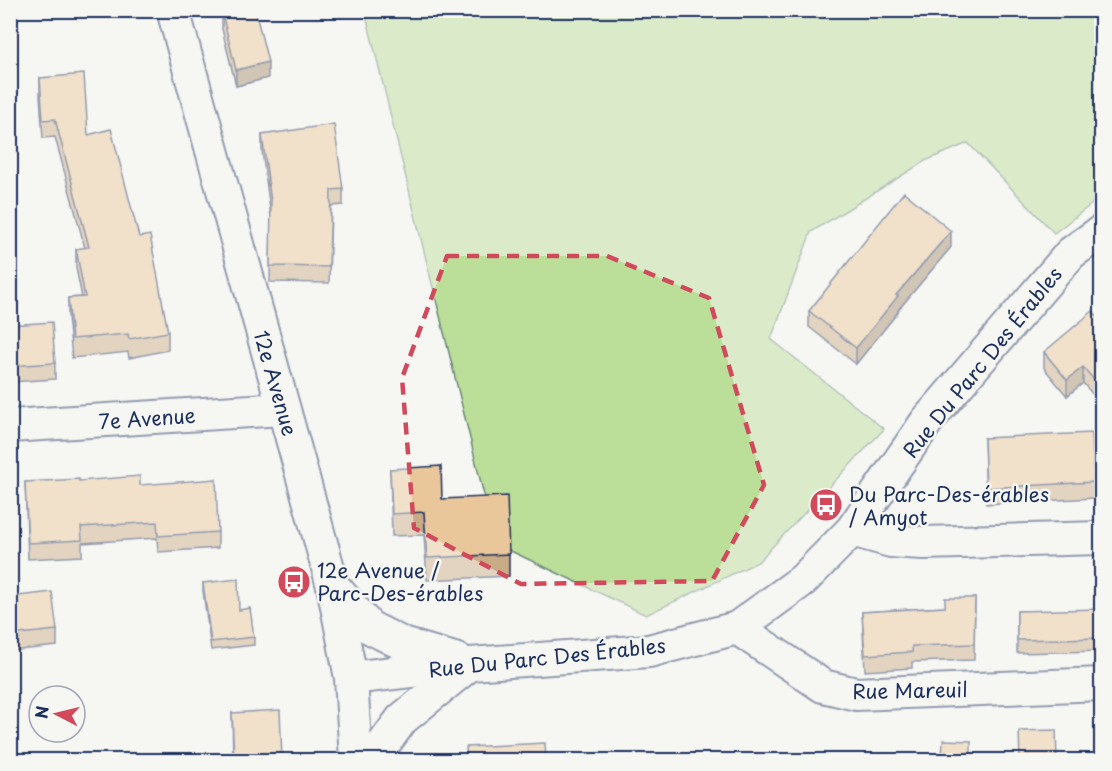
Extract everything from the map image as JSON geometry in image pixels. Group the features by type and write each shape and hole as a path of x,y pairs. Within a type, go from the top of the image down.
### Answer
{"street":[{"name":"12e Avenue","path":"173,10 333,586 351,678 356,760"},
{"name":"Rue Du Parc Des Érables","path":"351,678 470,664 649,651 737,628 803,580 852,530 927,421 1071,253 1101,231"},
{"name":"7e Avenue","path":"10,426 283,409"},
{"path":"852,530 891,541 923,543 1101,538"},
{"path":"333,586 369,627 403,644 470,664"},
{"name":"Rue Mareuil","path":"737,628 823,686 856,694 1101,684"},
{"path":"372,760 402,719 470,664"}],"highlighted area":[{"path":"447,256 607,256 709,298 764,485 712,581 521,584 414,528 402,378"}],"green space":[{"path":"365,11 1101,11 1101,197 1054,233 968,143 925,161 811,232 771,339 884,429 758,562 646,615 496,544"}],"building":[{"path":"231,10 255,10 268,62 236,70 222,13"},
{"path":"84,74 88,135 111,129 139,237 150,235 168,332 129,339 128,334 72,339 68,298 85,297 76,249 89,247 55,119 43,120 40,78"},
{"path":"334,124 343,189 331,190 329,267 270,266 271,202 262,135"},
{"path":"904,192 951,231 896,295 898,296 856,348 809,311"},
{"path":"1093,311 1101,321 1101,378 1096,382 1083,367 1067,380 1044,352"},
{"path":"52,322 55,363 10,366 10,325"},
{"path":"1092,433 1094,482 986,488 984,438"},
{"path":"441,466 442,499 507,496 509,554 427,558 424,512 392,514 390,469"},
{"path":"140,476 140,485 216,479 218,532 158,536 157,522 81,527 82,540 28,543 25,482 79,479 79,481"},
{"path":"238,579 239,610 250,608 254,637 211,642 203,583"},
{"path":"52,592 57,630 10,635 10,597"},
{"path":"945,598 975,598 974,644 912,646 912,652 865,655 862,612 945,607"},
{"path":"1101,609 1101,638 1017,640 1017,611"},
{"path":"280,710 282,760 234,760 232,713"},
{"path":"1056,730 1057,760 1020,760 1019,731"},
{"path":"943,740 971,741 971,760 942,760"},
{"path":"545,743 546,760 467,760 466,747"}],"place":[{"name":"Du Parc-Des-érables / Amyot","path":"826,505"},
{"name":"12e Avenue / Parc-Des-érables","path":"294,582"}]}
